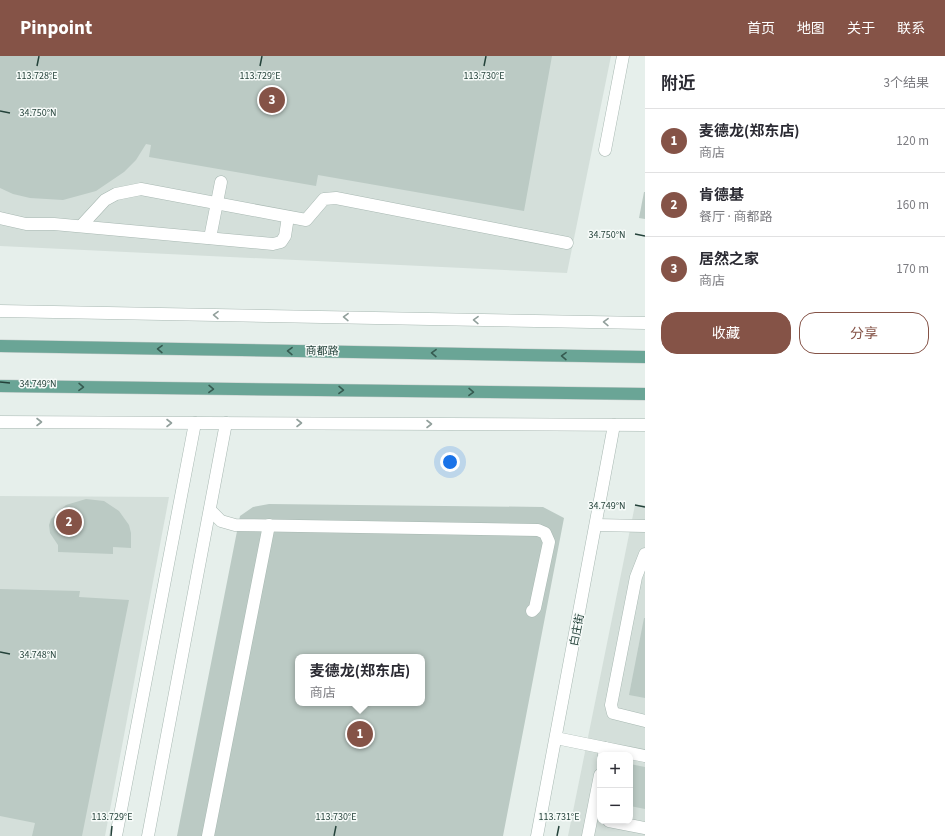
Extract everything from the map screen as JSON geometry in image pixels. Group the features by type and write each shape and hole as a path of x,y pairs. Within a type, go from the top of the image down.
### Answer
{"main road":[{"name":"商都路","path":"0,346 645,357"},
{"path":"0,386 645,394"}],"street":[{"path":"605,150 623,56"},
{"path":"210,238 221,182"},
{"path":"81,226 105,200 116,194 141,189 306,220 324,199 336,198 568,243"},
{"path":"4,221 26,224 81,226 259,243 281,242 285,236 288,217"},
{"path":"0,311 645,323"},
{"path":"0,422 645,425"},
{"path":"116,836 195,423"},
{"path":"148,836 226,423"},
{"name":"白庄街","path":"537,836 614,424"},
{"path":"210,510 221,521 235,525 538,530 545,533 548,542 535,608 532,611"},
{"path":"208,836 269,525"},
{"path":"596,525 645,526"},
{"path":"645,554 636,577 611,705 613,713 645,721"},
{"path":"556,738 605,752"},
{"path":"633,755 645,756"},
{"path":"588,836 596,818 599,788"},
{"path":"624,824 645,828"}],"shaded area":[{"path":"0,56 611,56 567,273 0,246"},
{"path":"0,496 169,497 105,836 0,836"},
{"path":"635,505 645,505 645,836 568,836"}],"building":[{"path":"0,56 552,56 524,211 318,175 316,186 149,157 151,145 146,144 136,160 124,172 96,191 63,200 30,198 13,194 0,188"},
{"path":"645,192 645,219 639,218"},
{"path":"86,499 104,501 119,511 129,525 131,533 131,548 113,547 113,554 58,552 58,545 50,533 49,525 51,519 66,505"},
{"path":"269,504 543,507 564,518 503,836 177,836 240,516 253,507"},
{"path":"0,589 80,591 79,597 129,600 82,836 32,836 35,823 0,816"},
{"path":"645,618 645,698 629,695"},
{"path":"633,765 645,767 645,809 633,807"}],"place":[{"name":"居然之家","path":"272,100"},
{"name":"肯德基","path":"69,522"},
{"name":"麦德龙(郑东店)","path":"360,734"}]}
